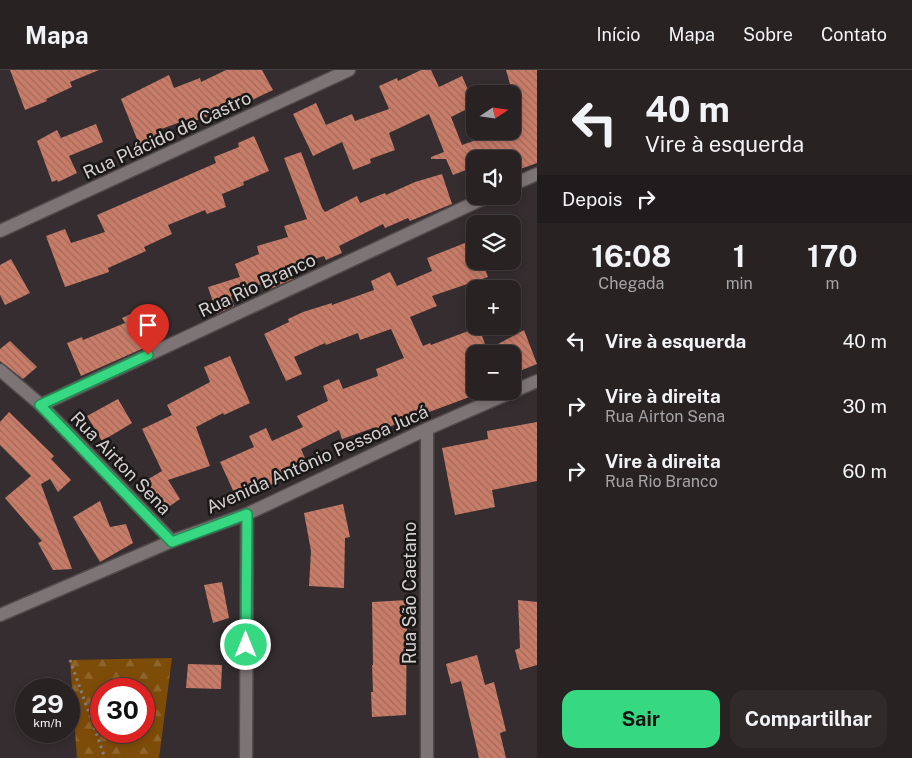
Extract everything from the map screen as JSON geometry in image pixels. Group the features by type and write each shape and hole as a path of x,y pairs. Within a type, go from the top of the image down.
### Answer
{"street":[{"name":"Rua Plácido de Castro","path":"0,231 349,70"},
{"path":"521,181 537,174"},
{"name":"Rua Rio Branco","path":"40,405 470,205"},
{"name":"Rua Airton Sena","path":"0,370 40,405 172,542"},
{"name":"Avenida Antônio Pessoa Jucá","path":"0,616 172,542 247,514 427,429 537,381"},
{"name":"Rua São Caetano","path":"427,429 427,758"},
{"path":"246,758 247,514"}],"path":[{"path":"70,660 105,758"}],"green space":[{"path":"172,658 159,758 77,758 76,743 80,743 80,678 71,678 70,660"}],"building":[{"path":"10,70 99,70 70,82 72,87 46,99 47,101 25,110"},
{"path":"226,70 262,70 273,90 223,114 222,111 195,121 194,117 156,131 158,136 139,144 121,99 169,75 174,88 200,78 201,82"},
{"path":"421,70 431,70 439,87 462,76 466,85 466,110 451,117 462,145 476,140 521,140 521,85 510,85 506,70 537,70 537,163 521,169 521,150 466,150 466,170 453,175 446,159 431,159 431,157 444,152 429,114 389,133 395,150 370,159 371,163 353,170 342,142 313,156 293,114 316,103 326,125 352,114 355,121 389,109 379,86 397,78 398,81"},
{"path":"96,124 103,142 69,156 77,173 58,182 57,180 52,182 37,141 57,130 61,138"},
{"path":"254,136 269,171 243,182 244,185 222,194 226,207 207,214 205,210 168,225 172,234 144,247 146,251 108,268 109,272 65,287 46,236 65,229 71,243 105,232 97,215 216,163 214,157 239,147 238,143"},
{"path":"301,152 325,212 357,196 360,203 442,174 452,204 410,221 408,218 385,228 383,224 339,246 342,253 326,260 324,256 289,267 293,279 270,289 267,282 231,296 234,306 217,314 208,287 240,277 235,264 259,254 257,246 288,237 284,226 307,219 284,158"},
{"path":"466,243 466,270 485,270 488,277 479,280 466,280 466,284 432,296 437,306 410,317 423,346 430,343 431,345 466,332 466,335 482,335 485,345 466,345 466,398 375,432 373,428 342,439 339,430 301,449 308,465 286,475 287,478 237,499 220,462 254,447 249,436 266,428 272,441 303,427 297,416 328,401 323,386 339,379 343,389 378,376 376,369 404,358 391,329 360,340 358,333 326,345 325,343 294,357 302,374 286,381 264,334 289,322 288,319 303,312 332,303 332,305 374,290 371,281 390,272 397,286 432,271 427,258"},
{"path":"11,259 30,293 5,305 0,295 0,265"},
{"path":"140,310 155,343 81,376 67,343 82,337 83,340 125,323 122,318"},
{"path":"524,330 537,364 521,370 521,345 496,345 515,335 521,335 521,332"},
{"path":"10,341 37,367 23,379 0,361 0,349"},
{"path":"230,356 250,403 224,415 223,413 196,427 210,466 168,480 180,499 160,513 140,484 162,471 142,429 172,415 167,405 210,382 204,367"},
{"path":"118,399 132,423 102,441 87,416"},
{"path":"9,412 54,456 51,459 71,480 58,492 50,479 41,484 72,569 53,570 38,543 42,541 5,498 31,476 0,445 0,422"},
{"path":"537,422 537,481 492,490 495,507 455,515 442,448 488,439 487,431"},
{"path":"100,501 110,527 126,524 133,543 100,562 73,517"},
{"path":"343,504 350,537 345,538 344,588 309,586 311,551 304,513"},
{"path":"222,582 229,618 213,623 204,585"},
{"path":"407,600 406,715 372,717 372,602"},
{"path":"518,600 537,602 537,665 520,670 515,650 520,648"},
{"path":"477,655 485,685 494,682 506,731 500,733 506,758 479,758 461,681 451,684 446,664"},
{"path":"188,664 222,665 221,689 186,688"}],"route":[{"path":"148,355 40,405 172,542 247,514 246,645"}]}
